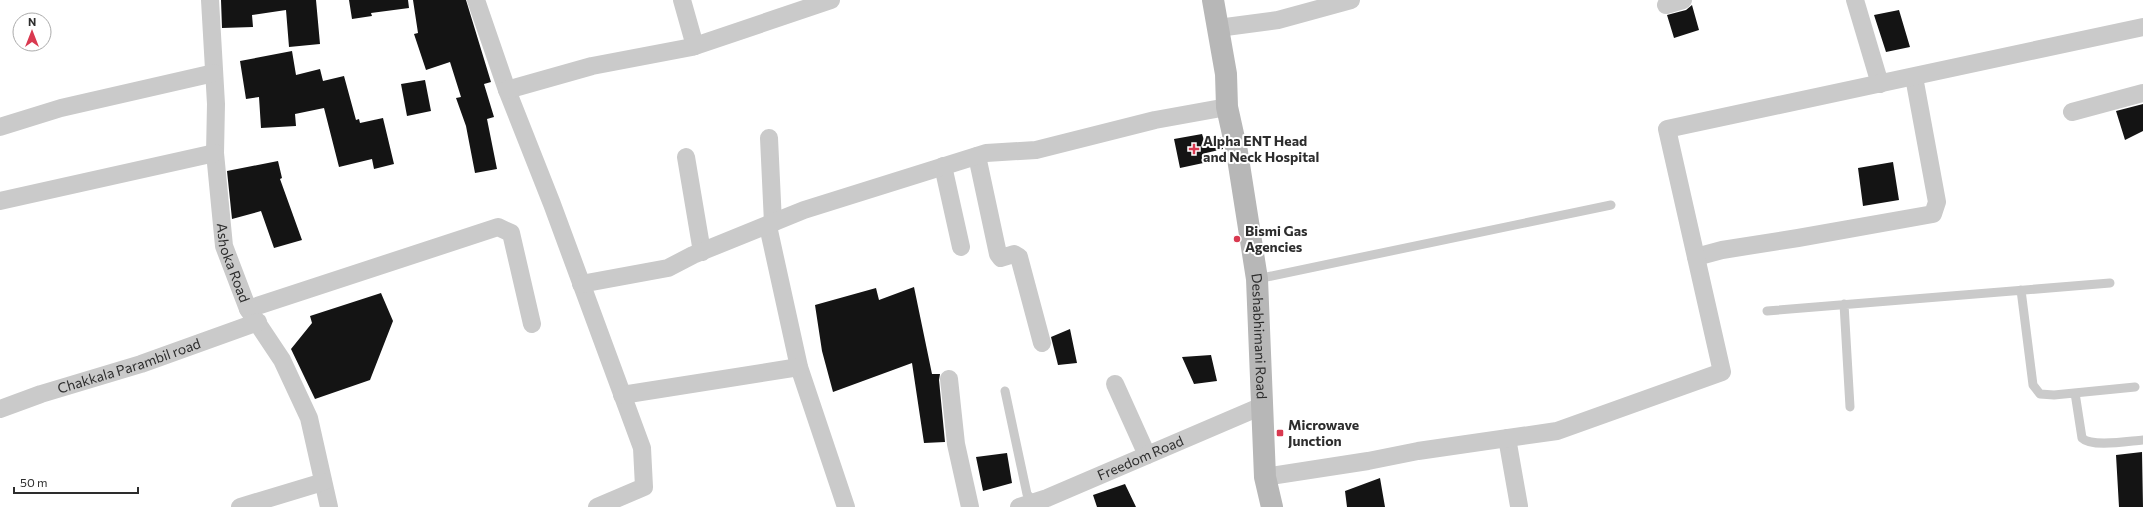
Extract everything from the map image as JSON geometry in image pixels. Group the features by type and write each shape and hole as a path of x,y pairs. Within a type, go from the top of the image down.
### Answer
{"street":[{"name":"Ashoka Road","path":"210,0 216,104 215,153 224,246 253,316 282,360 309,418 329,507"},
{"path":"476,0 507,90 642,448 644,487 597,507"},
{"path":"682,0 695,46"},
{"name":"Deshabhimani Road","path":"1213,0 1226,74 1227,107 1237,152 1257,279 1265,477 1272,507"},
{"path":"1218,28 1278,20 1351,0"},
{"path":"1855,0 1880,84"},
{"path":"507,90 592,66 695,46 823,1"},
{"path":"1265,477 1558,431 1722,372 1667,129 2143,27"},
{"path":"0,127 60,108 214,73"},
{"path":"1696,257 1722,250 1933,214 1937,202 1914,76"},
{"path":"2072,112 2123,97 2143,93"},
{"path":"581,284 668,268 702,252 804,210 986,153 1036,150 1156,120 1227,107"},
{"path":"769,138 770,225 799,367 846,507"},
{"path":"0,201 215,153"},
{"path":"977,156 998,254 1001,258 1014,254 1019,257 1042,342"},
{"path":"686,157 702,252"},
{"path":"943,166 961,247"},
{"name":"Chakkala Parambil road","path":"0,409 41,394 141,364 253,316 498,227 511,233 532,324"},
{"path":"622,395 799,367"},
{"path":"949,379 956,444 970,507"},
{"path":"1114,384 1147,455"},
{"name":"Freedom Road","path":"1035,504 1262,406"},
{"path":"1507,438 1519,506"},
{"path":"240,507 323,482"}],"lane":[{"path":"1257,279 1611,205"},
{"path":"1767,311 2110,283"},
{"path":"2021,290 2034,386 2040,394 2054,395 2135,387"},
{"path":"1844,304 1850,407"},
{"path":"1005,391 1027,494 1035,504"},
{"path":"2075,393 2082,438 2085,441 2096,443 2143,440"}],"building":[{"path":"221,0 316,0 320,44 289,47 286,10 252,15 253,27 222,28"},
{"path":"349,0 408,0 409,8 371,13 372,16 352,19"},
{"path":"413,0 466,0 491,82 484,84 494,117 487,119 497,169 475,173 466,126 456,98 461,97 450,62 426,70 414,34 418,33"},
{"path":"1692,5 1699,30 1674,38 1667,15 1686,10"},
{"path":"1899,10 1910,47 1886,52 1874,15"},
{"path":"292,51 296,75 320,69 323,81 344,76 356,120 359,119 360,123 383,118 394,164 374,169 372,159 339,167 324,108 295,114 296,126 261,128 259,97 246,99 240,61"},
{"path":"425,80 431,111 407,116 401,84"},
{"path":"2143,104 2143,131 2125,140 2116,111"},
{"path":"1202,134 1204,140 1221,137 1223,149 1206,153 1208,162 1180,168 1174,139"},
{"path":"278,161 282,178 280,179 302,240 274,248 261,211 232,219 227,171"},
{"path":"1893,162 1899,200 1863,206 1858,168"},
{"path":"914,287 932,374 940,374 939,380 945,442 924,443 912,363 833,392 822,351 815,305 876,288 879,300"},
{"path":"381,293 393,321 370,380 315,399 291,349 312,323 310,316"},
{"path":"1070,329 1077,363 1058,365 1051,337"},
{"path":"1211,355 1217,381 1194,384 1182,357"},
{"path":"2142,452 2143,507 2119,507 2116,455"},
{"path":"1007,453 1012,483 983,491 976,457"},
{"path":"1380,478 1385,507 1347,507 1345,491"},
{"path":"1125,484 1136,507 1097,507 1093,495"}],"place":[{"name":"Alpha ENT Head and Neck Hospital","path":"1194,149"},
{"name":"Bismi Gas Agencies","path":"1237,239"},
{"name":"Microwave Junction","path":"1280,433"}]}
